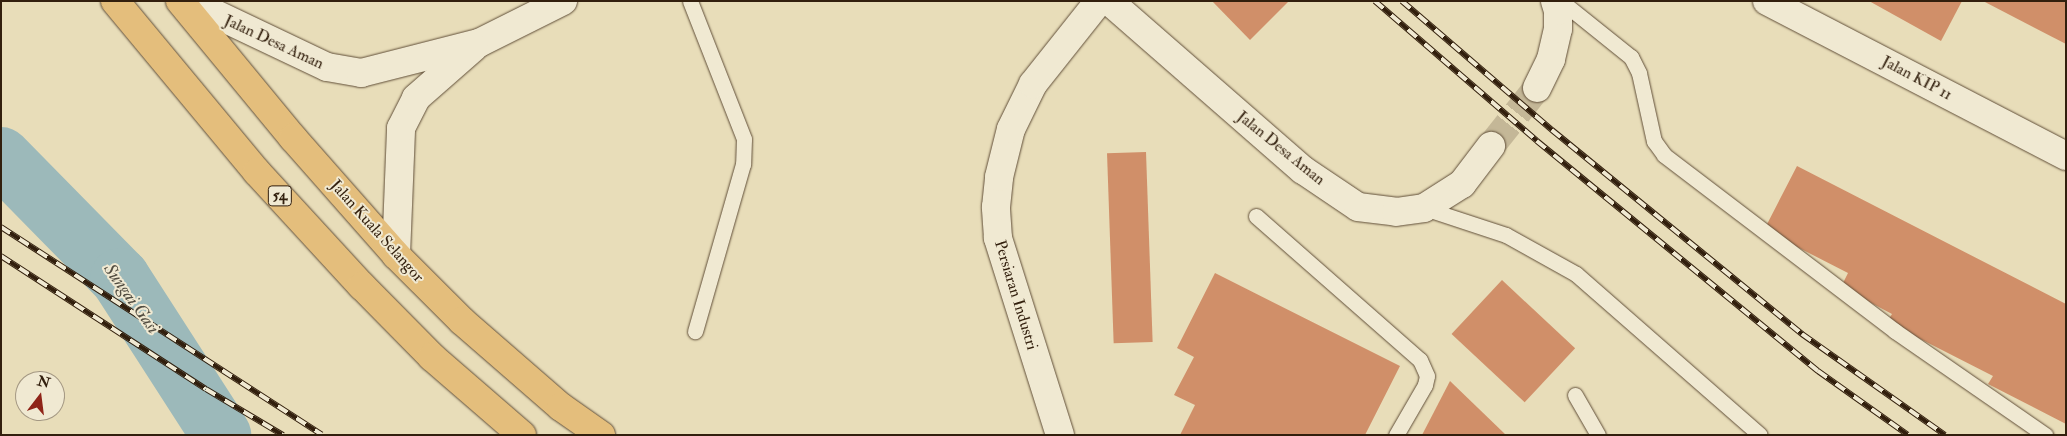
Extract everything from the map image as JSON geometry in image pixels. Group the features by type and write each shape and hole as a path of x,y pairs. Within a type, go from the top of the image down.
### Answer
{"highway":[{"name":"54","path":"115,1 258,172 362,286 432,357 522,435"},
{"name":"Jalan Kuala Selangor","path":"180,1 293,138 396,255 462,321 561,407 601,435"}],"street":[{"name":"Jalan Desa Aman","path":"188,1 326,67 361,73 479,43 563,1"},
{"name":"Persiaran Industri","path":"1060,435 998,238 996,207 999,177 1011,129 1033,84 1099,1"},
{"name":"Jalan Desa Aman","path":"1109,1 1303,170 1358,207 1396,212 1424,208 1462,184 1491,146"},
{"path":"1537,88 1551,59 1558,29 1558,11 1555,1"},
{"name":"Jalan KIP 11","path":"1767,1 2066,156"},
{"name":"Jalan Desa Aman","path":"396,255 401,128 416,98 479,43"}],"lane":[{"path":"690,1 744,139 743,164 695,332"},
{"path":"1561,1 1631,58 1639,73 1654,141 1664,155 1894,331 2045,435"},
{"path":"1424,208 1506,235 1576,274 1760,435"},
{"path":"1256,216 1420,360 1427,376 1425,385 1396,435"},
{"path":"1575,395 1598,435"}],"building":[{"path":"1212,1 1289,1 1250,40"},
{"path":"1869,1 1962,1 1941,41"},
{"path":"1983,1 2066,1 2066,44"},
{"path":"1146,152 1153,342 1114,343 1107,153"},
{"path":"1797,166 2066,304 2066,424 1988,384 1993,376 1887,322 1892,314 1841,287 1848,273 1764,230"},
{"path":"1215,273 1400,366 1365,435 1180,435 1195,405 1174,395 1194,357 1177,348"},
{"path":"1502,280 1575,348 1525,402 1452,334"},
{"path":"1450,381 1506,435 1422,435"}],"waterway":[{"name":"Sungai Gasi","path":"1,157 120,278 221,435"}],"tunnel":[{"path":"1491,146 1537,88"}],"railway":[{"path":"1375,1 1537,141 1818,371 1908,435"},
{"path":"1402,1 1552,130 1802,334 1945,435"},
{"path":"1,227 322,435"},
{"path":"1,256 206,389 283,435"}]}
